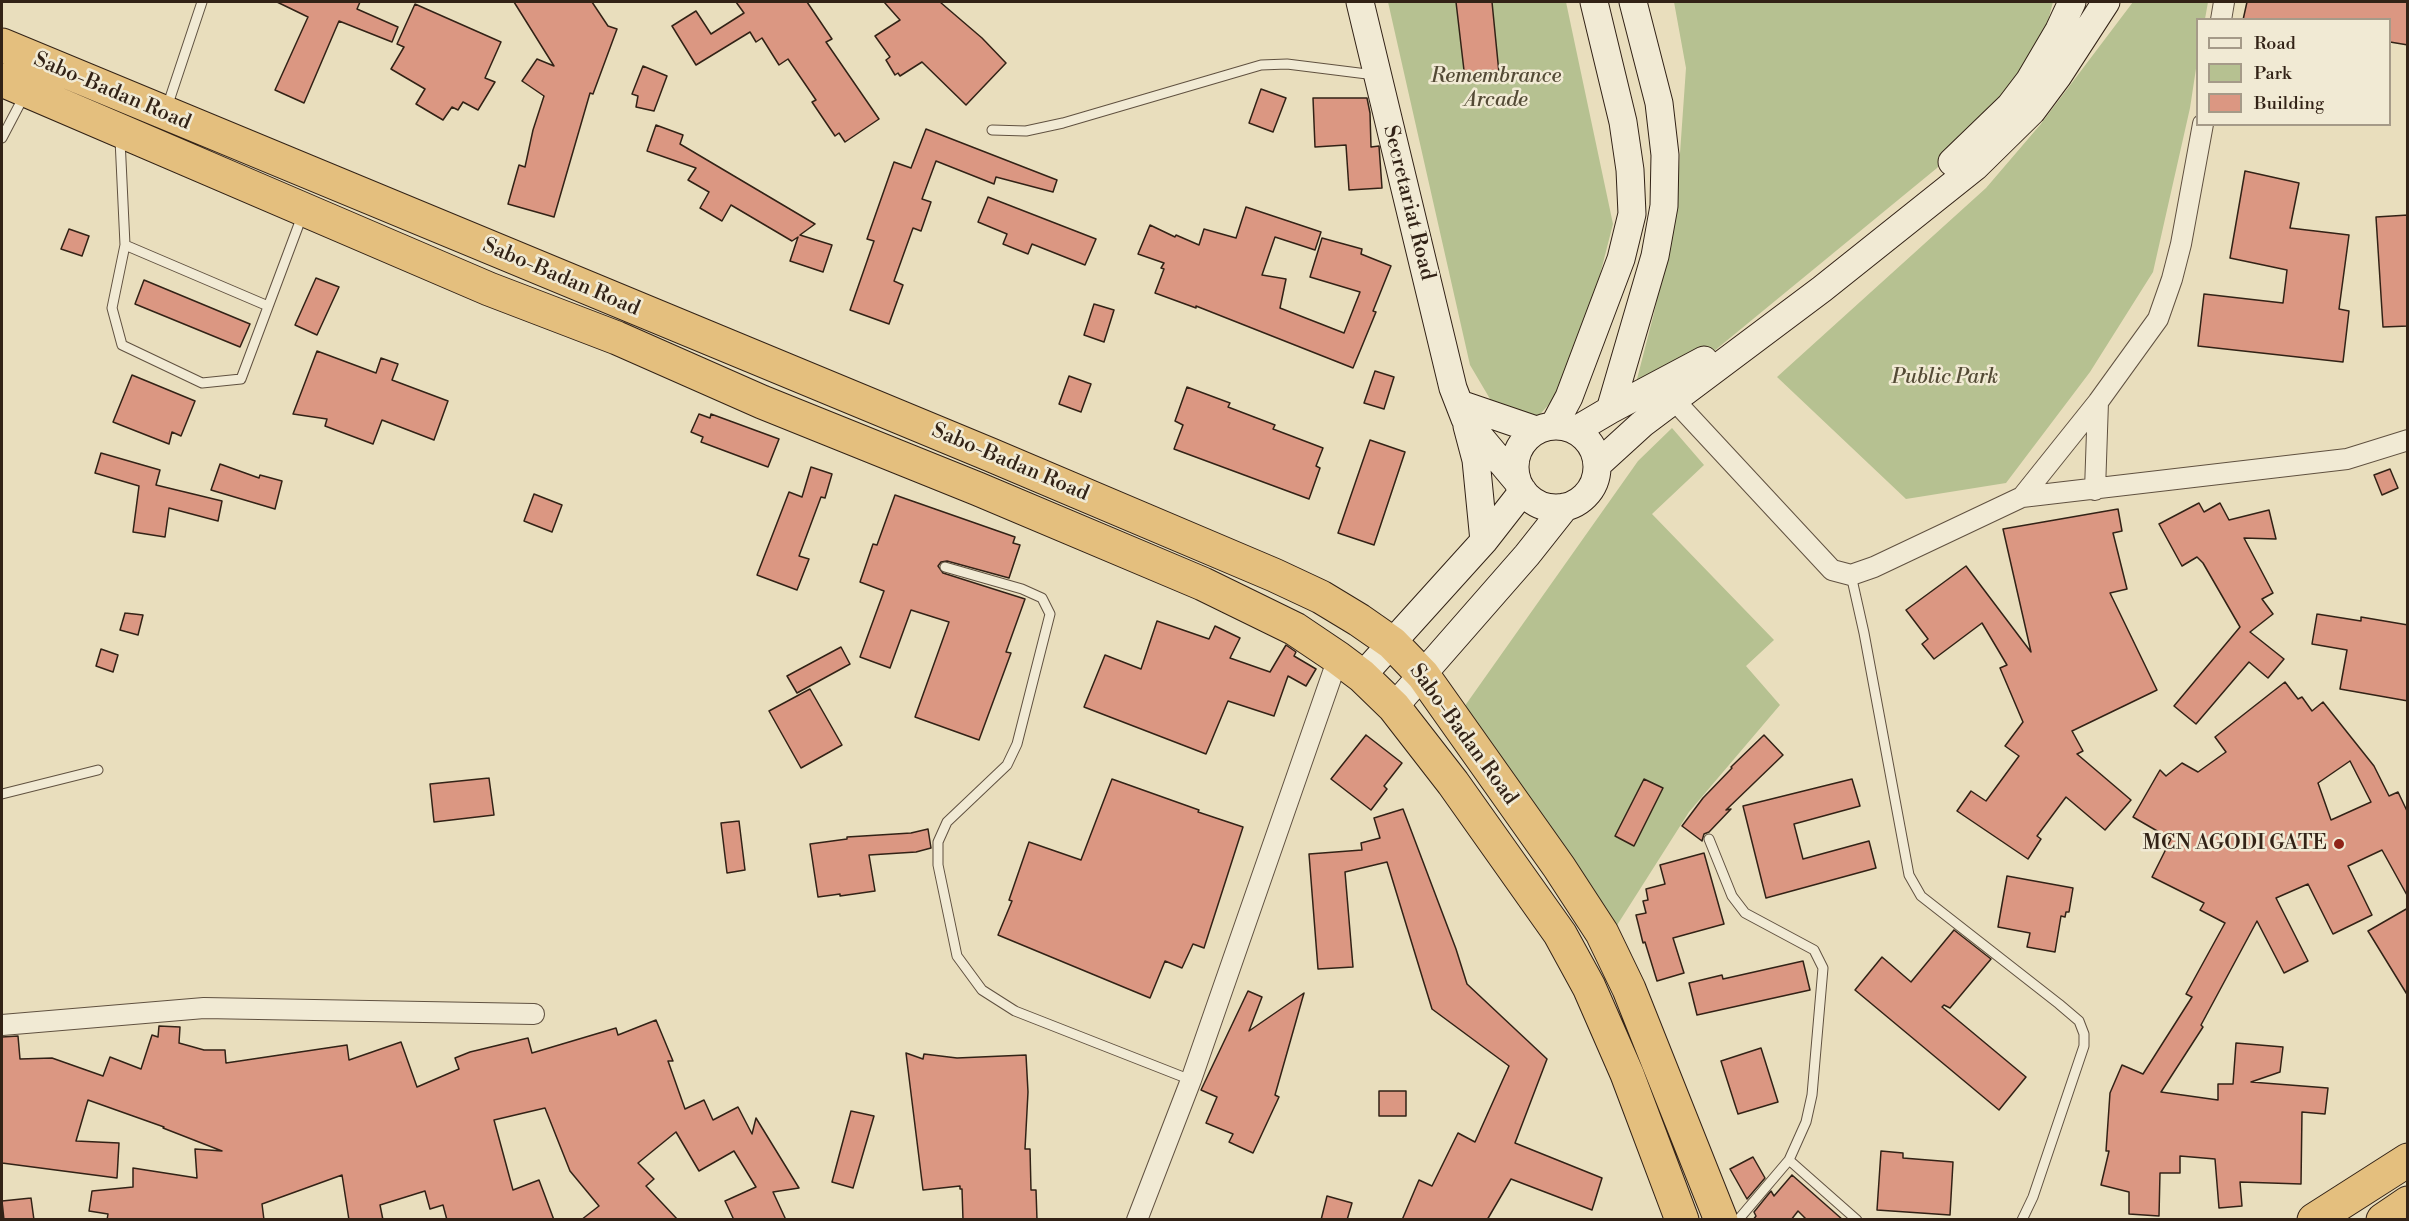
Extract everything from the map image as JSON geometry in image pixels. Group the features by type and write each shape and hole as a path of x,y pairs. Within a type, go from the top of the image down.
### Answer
{"highway":[{"name":"Sabo-Badan Road","path":"2,45 991,455 1311,592 1359,620 1392,643 1423,675 1559,867 1602,933 1629,989 1664,1074 1720,1220"},
{"name":"Sabo-Badan Road","path":"14,86 489,289 617,338 762,402 978,489 1203,584 1295,629 1350,667 1394,707 1453,783 1560,934 1589,987 1627,1074 1682,1220"},
{"path":"978,489 991,455"},
{"path":"2314,1220 2408,1160"},
{"path":"2384,1220 2408,1203"}],"main road":[{"name":"Secretariat Road","path":"1360,2 1453,388 1463,411 1520,486"},
{"path":"1555,429 1622,259 1632,214 1630,170 1623,122 1594,2"},
{"path":"1610,410 1655,256 1664,206 1665,155 1659,103 1633,2"},
{"path":"2072,2 2059,30 2029,81 2010,106 1968,148 1823,269 1703,361 1610,410 1526,437 1519,447 1514,470 1520,486 1531,500 1542,505 1565,507 1576,503 1592,487 1598,465 1642,424 1822,289 1975,167 2032,111 2058,76 2106,2"},
{"path":"1484,541 1476,460 1463,411 1555,429 1591,445 1598,465"},
{"path":"1350,667 1392,643 1484,541 1520,486"},
{"path":"1394,707 1527,555 1565,507"}],"street":[{"path":"2222,18 2224,2"},
{"path":"2022,497 2098,402 2158,319 2181,244 2203,126"},
{"path":"1674,399 1832,570 1851,575 1874,567 2022,497 2347,459 2408,440"},
{"path":"2095,490 2098,402"},
{"path":"1137,1220 1350,667"},
{"path":"2,1025 204,1008 534,1014"}],"lane":[{"path":"165,114 202,2"},
{"path":"992,130 1026,131 1063,123 1261,64 1287,64 1377,76"},
{"path":"2,138 14,86"},
{"path":"120,131 125,245 112,308 122,345 202,383 241,379 304,210"},
{"path":"125,245 268,306"},
{"path":"945,567 1022,589 1042,598 1050,614 1017,744 1007,765 947,822 938,842 938,865 957,956 982,990 1015,1011 1191,1080"},
{"path":"1851,575 1909,875 1921,896 2059,1004 2079,1021 2084,1034 2084,1047 2033,1197 2022,1220"},
{"path":"2,794 98,770"},
{"path":"1709,839 1732,896 1745,913 1814,950 1824,968 1812,1095 1806,1122 1789,1160 1738,1220"},
{"path":"1789,1160 1857,1220"}],"green space":[{"name":"Remembrance Arcade","path":"1388,2 1566,2 1613,224 1574,376 1535,420 1493,404 1470,365"},
{"path":"1674,2 2053,2 2040,51 1937,168 1708,356 1636,383 1676,210 1686,68"},
{"name":"Public Park","path":"2133,2 2208,2 2205,18 2196,18 2196,69 2190,108 2153,272 2090,372 2006,483 1906,499 1777,377 1986,188 2040,125"},
{"path":"1672,428 1704,465 1652,514 1774,640 1746,666 1780,705 1689,812 1600,952 1445,734 1638,461"}],"building":[{"path":"277,2 360,2 357,9 398,27 392,42 339,21 304,103 275,90 308,17"},
{"path":"514,2 592,2 608,26 617,29 593,94 590,93 554,217 508,204 519,165 525,167 533,130 544,96 522,81 537,59 554,66"},
{"path":"736,2 807,2 832,39 826,42 879,119 845,142 839,133 835,136 812,102 816,100 788,59 779,65 762,38 756,42 750,32 696,65 672,26 696,11 711,34 744,13"},
{"path":"884,2 940,2 982,38 1006,63 966,105 922,62 900,76 898,73 895,75 886,60 890,57 875,36 900,20"},
{"path":"1456,2 1492,2 1499,73 1465,79"},
{"path":"2247,2 2408,2 2408,45 2391,42 2391,18 2243,18"},
{"path":"415,4 501,42 485,78 495,82 478,110 463,102 458,110 452,107 443,120 416,104 425,89 391,69 404,47 397,44"},
{"path":"643,66 667,76 654,111 636,107 638,96 632,94"},
{"path":"1261,89 1286,98 1273,132 1249,123"},
{"path":"1313,98 1367,98 1371,147 1379,146 1382,188 1349,190 1346,145 1315,147"},
{"path":"656,125 683,135 680,144 815,224 800,235 832,245 823,272 790,261 798,237 792,241 731,205 722,221 700,208 709,192 688,180 696,168 647,151"},
{"path":"926,129 1057,180 1053,192 996,177 994,184 936,161 922,199 931,202 921,231 913,228 894,281 903,285 889,324 850,310 874,241 867,239 894,162 911,168"},
{"path":"2245,171 2299,183 2290,228 2349,235 2339,309 2349,311 2343,362 2198,346 2204,294 2283,303 2287,270 2230,258"},
{"path":"988,197 1096,239 1085,265 1032,244 1028,254 1003,244 1007,234 978,222"},
{"path":"1246,207 1321,232 1315,250 1275,237 1262,275 1286,279 1280,308 1344,333 1360,292 1310,277 1322,238 1362,249 1361,254 1391,266 1373,311 1376,312 1353,368 1196,306 1196,308 1155,293 1164,263 1138,254 1150,225 1199,245 1204,229 1236,238"},
{"path":"2408,215 2408,326 2383,327 2376,217"},
{"path":"69,229 89,236 82,256 61,249"},
{"path":"316,278 339,287 317,335 295,325"},
{"path":"144,280 250,324 240,347 135,304"},
{"path":"1094,304 1114,310 1104,342 1084,335"},
{"path":"317,351 376,373 381,358 398,364 392,380 448,401 434,440 382,420 373,444 325,426 327,419 293,414"},
{"path":"1375,371 1394,377 1384,409 1364,403"},
{"path":"132,375 195,401 181,436 172,432 169,444 113,422"},
{"path":"1069,376 1091,384 1081,412 1059,404"},
{"path":"1187,387 1230,403 1228,407 1275,425 1273,429 1323,448 1316,466 1320,468 1309,499 1174,449 1183,425 1175,421"},
{"path":"699,414 710,418 711,414 779,439 768,467 701,442 703,437 691,432"},
{"path":"1370,440 1405,452 1374,545 1338,533"},
{"path":"101,453 160,470 156,485 222,501 218,521 169,508 165,537 133,532 139,486 95,473"},
{"path":"220,464 259,478 260,475 282,481 275,509 211,490"},
{"path":"811,467 832,474 825,498 821,497 799,556 809,559 797,590 757,575 789,492 802,497"},
{"path":"2390,469 2398,488 2382,495 2374,475"},
{"path":"534,494 562,505 552,532 524,521"},
{"path":"895,495 1015,537 1013,543 1020,545 1009,578 947,561 941,562 938,566 943,573 1025,599 1006,652 1011,653 979,740 915,717 949,622 911,610 890,668 860,657 884,591 860,582 873,544 877,545"},
{"path":"2199,503 2204,512 2220,503 2229,520 2269,510 2276,539 2244,538 2273,593 2262,599 2273,614 2250,632 2284,659 2268,678 2249,662 2196,724 2174,706 2240,627 2203,563 2197,557 2182,566 2159,524"},
{"path":"2118,509 2122,531 2113,533 2127,589 2110,593 2157,690 2072,731 2083,751 2077,754 2131,800 2105,830 2066,797 2037,836 2041,839 2028,859 1957,811 1971,791 1986,801 2019,756 2005,746 2023,722 2000,668 2007,665 1982,623 1934,659 1922,644 1928,639 1906,610 1966,566 2031,652 2003,529"},
{"path":"125,613 143,615 138,635 120,630"},
{"path":"2317,614 2361,621 2361,617 2408,625 2408,701 2340,689 2347,650 2312,644"},
{"path":"1157,621 1209,639 1215,626 1240,638 1230,658 1270,672 1286,645 1296,652 1294,656 1316,669 1306,686 1288,676 1274,716 1228,701 1206,754 1084,707 1105,655 1141,669"},
{"path":"841,647 850,664 797,693 787,676"},
{"path":"101,649 118,655 113,672 96,666"},
{"path":"2285,682 2298,699 2302,697 2312,711 2323,702 2374,766 2389,796 2398,792 2408,813 2408,897 2382,850 2348,866 2372,915 2333,934 2308,884 2276,898 2308,961 2284,973 2257,921 2201,1025 2203,1027 2161,1092 2218,1100 2218,1084 2233,1084 2236,1043 2283,1047 2280,1072 2251,1082 2328,1088 2325,1114 2302,1112 2301,1184 2240,1182 2242,1206 2219,1208 2215,1159 2180,1156 2180,1173 2160,1173 2159,1216 2129,1214 2129,1192 2101,1185 2109,1151 2106,1151 2110,1093 2122,1065 2143,1074 2192,997 2186,994 2225,923 2200,910 2204,903 2152,877 2171,839 2133,817 2160,770 2166,776 2182,763 2198,772 2226,752 2215,737","holes":["2350,761 2371,802 2331,820 2318,783"]},
{"path":"810,689 842,745 801,768 769,711"},
{"path":"1366,735 1402,763 1384,786 1387,789 1371,810 1331,779"},
{"path":"1764,735 1783,755 1726,810 1731,809 1709,832 1704,834 1702,841 1682,826 1703,798"},
{"path":"489,778 494,815 434,822 430,784"},
{"path":"1112,779 1243,827 1204,948 1193,944 1182,968 1165,961 1150,998 998,935 1012,901 1009,900 1029,842 1081,860"},
{"path":"1644,779 1663,788 1634,846 1615,836"},
{"path":"1852,779 1860,806 1794,824 1803,859 1869,841 1876,868 1766,898 1743,806"},
{"path":"1403,809 1467,984 1547,1059 1515,1143 1602,1178 1592,1210 1511,1179 1487,1220 1402,1220 1419,1180 1432,1186 1458,1133 1475,1142 1509,1066 1432,1009 1387,862 1345,872 1353,967 1318,969 1309,854 1362,850 1361,843 1380,838 1374,818"},
{"path":"739,821 745,870 727,873 721,823"},
{"path":"928,829 931,848 916,852 869,855 875,891 818,897 810,844 847,839 847,837 911,833"},
{"path":"1704,853 1724,924 1673,938 1684,973 1657,981 1645,942 1643,943 1636,915 1646,913 1643,901 1648,900 1646,889 1665,884 1660,865"},
{"path":"2007,876 2073,888 2069,912 2066,912 2065,917 2061,916 2055,952 2027,947 2030,933 1998,927"},
{"path":"2408,908 2408,996 2368,931"},
{"path":"1954,930 1991,959 1950,1008 1944,1005 1942,1007 2026,1077 1999,1110 1855,990 1882,957 1911,982"},
{"path":"1803,961 1810,990 1697,1015 1689,983 1722,975 1723,979"},
{"path":"1248,991 1262,997 1249,1031 1304,993 1275,1095 1279,1097 1253,1153 1229,1142 1233,1134 1206,1123 1217,1097 1201,1090"},
{"path":"656,1020 673,1061 668,1061 685,1109 704,1100 713,1120 738,1107 752,1134 756,1118 799,1188 773,1192 786,1220 734,1220 725,1201 756,1187 734,1151 699,1171 676,1132 638,1163 654,1179 646,1186 678,1220 581,1220 599,1206 570,1171 545,1108 494,1120 513,1190 539,1180 554,1220 447,1220 443,1205 430,1209 425,1191 380,1205 383,1220 349,1220 342,1175 262,1204 264,1220 107,1220 108,1214 89,1211 92,1191 133,1187 133,1168 197,1178 195,1149 222,1151 88,1100 76,1141 119,1143 117,1178 2,1163 2,1037 18,1036 20,1059 52,1058 103,1076 110,1057 141,1069 152,1035 158,1037 159,1026 180,1027 179,1043 204,1050 225,1050 226,1063 347,1045 349,1060 401,1042 417,1087 459,1069 455,1058 470,1052 528,1038 532,1053 616,1028 618,1035"},
{"path":"1761,1048 1778,1102 1738,1114 1721,1061"},
{"path":"906,1053 923,1059 924,1054 957,1058 1026,1055 1028,1092 1025,1149 1030,1149 1031,1190 1036,1190 1037,1220 963,1220 960,1186 923,1190"},
{"path":"1379,1091 1406,1091 1406,1116 1379,1116"},
{"path":"851,1111 874,1116 853,1188 832,1182"},
{"path":"1881,1151 1903,1153 1903,1158 1953,1162 1950,1215 1877,1210"},
{"path":"1753,1157 1765,1178 1747,1199 1730,1169"},
{"path":"1792,1175 1843,1220 1807,1220 1798,1211 1791,1220 1753,1220 1756,1216 1754,1212 1771,1191 1774,1196"},
{"path":"1327,1196 1352,1203 1347,1220 1321,1220"},
{"path":"31,1198 34,1220 4,1220 2,1201"}],"place":[{"name":"MCN AGODI GATE","path":"2339,844"}]}
